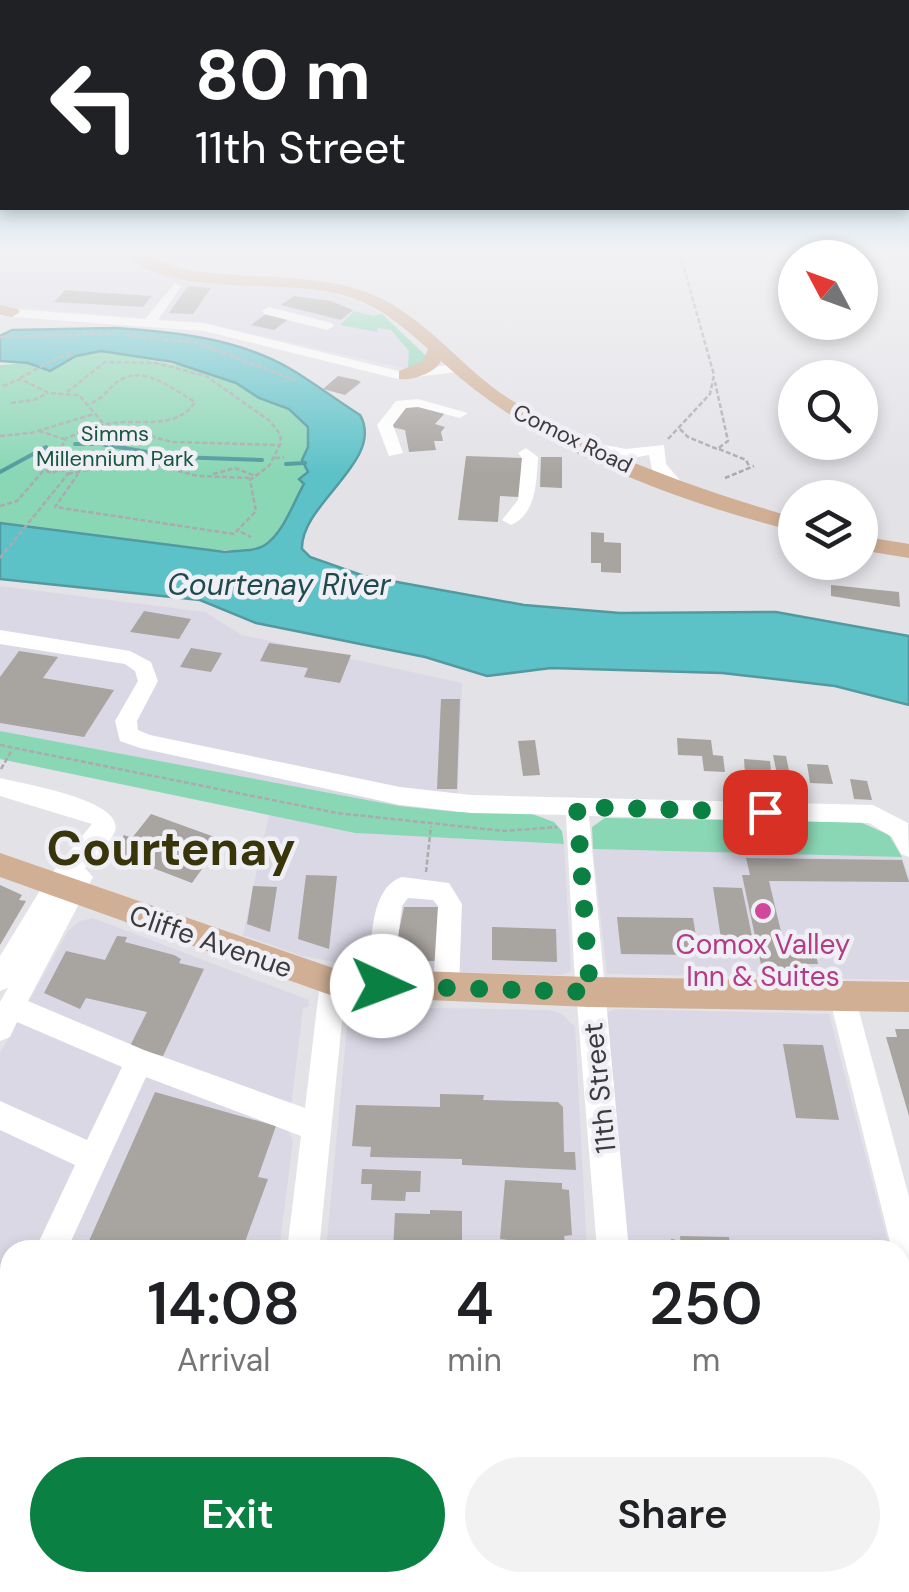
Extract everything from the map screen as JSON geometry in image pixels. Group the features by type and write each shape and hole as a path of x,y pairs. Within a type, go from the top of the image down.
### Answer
{"main road":[{"name":"Comox Road","path":"408,324 509,407 582,446 676,485 778,519"},
{"path":"408,376 431,364 436,349"},
{"path":"878,547 909,552"},
{"name":"Cliffe Avenue","path":"0,865 333,982 590,992 909,997"}],"street":[{"path":"174,324 204,327 408,376 465,402 463,411 401,404 385,425 395,453"},
{"path":"272,344 297,324"},
{"path":"320,324 327,326"},
{"path":"335,360 328,367 333,372 376,381"},
{"path":"408,376 457,368"},
{"path":"582,446 626,454 668,439"},
{"path":"634,468 668,439"},
{"path":"668,439 655,455 660,470 676,485"},
{"path":"511,520 526,500 530,457 526,454"},
{"path":"0,636 130,658 144,668 148,681 126,721 128,735 148,742 400,796 568,817 873,814 892,824 909,848"},
{"path":"0,787 104,819 104,829 90,849 90,859 1,974"},
{"name":"11th Street","path":"568,817 590,992 612,1240"},
{"path":"382,986 390,902 402,887 440,890 450,904 446,988"},
{"path":"65,889 6,1018 139,1060 316,1127"},
{"path":"304,1240 333,982"},
{"path":"842,996 905,1240"},
{"path":"56,1240 139,1060"},
{"path":"0,1115 94,1158"}],"path":[{"path":"699,324 728,441 717,448"},
{"path":"0,337 109,334 198,344 296,381"},
{"path":"48,359 71,355"},
{"path":"2,386 59,357"},
{"path":"44,470 78,474 136,460 168,465 198,476 254,478 266,472 280,445 281,432 271,420 237,400 211,378 196,373 147,363 106,362 67,392"},
{"path":"38,431 64,439 104,424 178,418 192,410 195,402 150,377 136,375 118,381 107,397 89,404"},
{"path":"668,439 710,394 714,378"},
{"path":"20,379 49,392 78,395 104,424"},
{"path":"11,403 34,400 49,392"},
{"path":"0,436 38,431 96,414"},
{"path":"97,429 124,430 172,442 245,441 280,445"},
{"path":"668,439 688,437 752,466 725,478"},
{"path":"55,460 64,439"},
{"path":"274,458 284,457"},
{"path":"0,506 17,502 46,464 64,462 62,470"},
{"path":"212,474 227,466 248,469 254,478"},
{"path":"0,558 68,474"},
{"path":"78,474 56,507 209,533 240,531 251,537"},
{"path":"240,531 256,512 249,490 254,478"},
{"path":"0,745 240,794 431,824 545,830 568,817"},
{"path":"0,770 12,748"},
{"path":"424,889 431,824"},
{"path":"673,1240 674,1236"}],"shaded area":[{"path":"208,324 393,324 429,357 408,369"},
{"path":"0,586 205,612 242,635 462,683 457,812 399,806 0,731"},
{"path":"269,815 355,833 564,844 571,971 562,975 379,970 302,956 243,935"},
{"path":"593,849 902,857 909,876 909,980 607,974"},
{"path":"93,918 309,1000 308,1007 303,1008 288,1130 293,1141 280,1240 0,1240 0,1053 68,931 80,921"},
{"path":"376,1007 549,1010 562,1014 575,1027 586,1240 327,1240 347,1027 362,1010"},
{"path":"615,1009 829,1014 887,1240 626,1240 608,1012"}],"green space":[{"path":"393,324 429,359 408,369 409,351 391,330 378,328 377,332 340,325"},
{"name":"Simms Millennium Park","path":"101,351 204,370 289,408 308,427 308,447 302,460 309,472 300,478 304,484 292,509 268,541 242,550 213,550 0,523 0,365 28,363 50,371 76,356"},
{"path":"0,731 399,806 457,812 527,812 554,822 562,831 564,844 355,833 0,759"},
{"path":"605,818 860,822 889,835 902,857 593,849 592,827"}],"water":[{"name":"Courtenay River","path":"116,328 183,335 248,350 289,368 360,415 365,432 362,449 305,532 302,549 310,557 364,576 524,605 620,613 776,612 909,636 909,705 835,686 722,673 551,668 487,676 425,657 256,623 200,600 0,579 0,523 225,552 251,550 265,545 278,533 304,484 299,479 308,472 302,460 308,447 308,427 289,409 259,398 236,383 173,362 101,351 76,356 50,371 28,363 0,361 0,336 12,330"}],"building":[{"path":"252,324 282,324 274,330"},
{"path":"338,376 361,382 345,395 323,389"},
{"path":"408,404 445,413 435,424 445,427 441,432 443,441 434,441 436,450 409,452 405,430 387,426"},
{"path":"466,456 522,458 520,497 500,496 498,522 458,520"},
{"path":"541,457 562,457 562,488 540,487"},
{"path":"591,532 604,533 604,542 621,543 621,573 601,572 601,563 591,563"},
{"path":"831,585 899,592 900,607 831,596"},
{"path":"144,611 191,619 179,639 130,632"},
{"path":"269,643 351,655 340,683 304,677 308,668 260,661"},
{"path":"191,648 222,653 211,672 180,667"},
{"path":"19,651 58,657 43,678 114,690 84,737 0,723 0,677"},
{"path":"441,699 460,699 457,789 437,789"},
{"path":"677,738 711,740 713,755 723,756 725,772 704,771 702,756 678,755"},
{"path":"535,740 540,775 523,776 518,741"},
{"path":"773,755 786,756 793,790 780,789"},
{"path":"744,759 770,761 772,780 745,774"},
{"path":"807,764 828,765 833,784 810,783"},
{"path":"850,779 867,781 872,800 854,799"},
{"path":"151,814 223,840 192,883 119,855 123,850 115,847 124,835 132,838"},
{"name":"Comox Valley Inn & Suites","path":"746,858 902,860 909,882 769,881 783,940 813,941 818,964 807,964 809,970 762,969 742,875 750,875"},
{"path":"306,875 337,876 329,949 298,939"},
{"path":"0,885 22,895 19,900 26,901 0,945"},
{"path":"253,886 277,887 270,932 247,924"},
{"path":"713,887 742,888 754,946 722,945"},
{"path":"404,907 439,907 437,961 403,961 404,940 397,940"},
{"path":"617,917 693,918 699,955 621,954"},
{"path":"492,927 556,929 557,962 492,960"},
{"path":"117,936 127,937 125,942 174,955 181,959 179,963 204,969 163,1056 129,1048 147,1012 86,998 80,1009 44,993 66,951 105,960"},
{"path":"895,1029 909,1029 909,1116 886,1037 897,1037"},
{"path":"783,1044 823,1045 839,1120 796,1118"},
{"path":"155,1092 276,1126 258,1177 268,1179 246,1240 89,1240"},
{"path":"440,1094 484,1095 483,1100 558,1102 563,1107 564,1152 575,1152 576,1170 462,1165 462,1159 370,1157 371,1147 352,1146 356,1105 440,1107"},
{"path":"362,1169 421,1171 420,1192 406,1192 405,1201 371,1200 372,1184 361,1184"},
{"path":"505,1180 562,1183 562,1189 569,1190 572,1235 564,1236 565,1240 500,1239"},
{"path":"430,1210 462,1211 462,1240 394,1240 395,1213 430,1214"},
{"path":"680,1236 729,1240 680,1240"}],"waterway":[{"path":"75,444 101,444 176,457 262,460"},
{"path":"0,472 46,447"},
{"path":"286,464 305,463"}],"place":[{"name":"Comox Valley Inn & Suites","path":"763,911"}],"district":[{"name":"Courtenay","path":"171,848"}],"route":[{"path":"382,986 590,992 577,807 765,812"}]}
